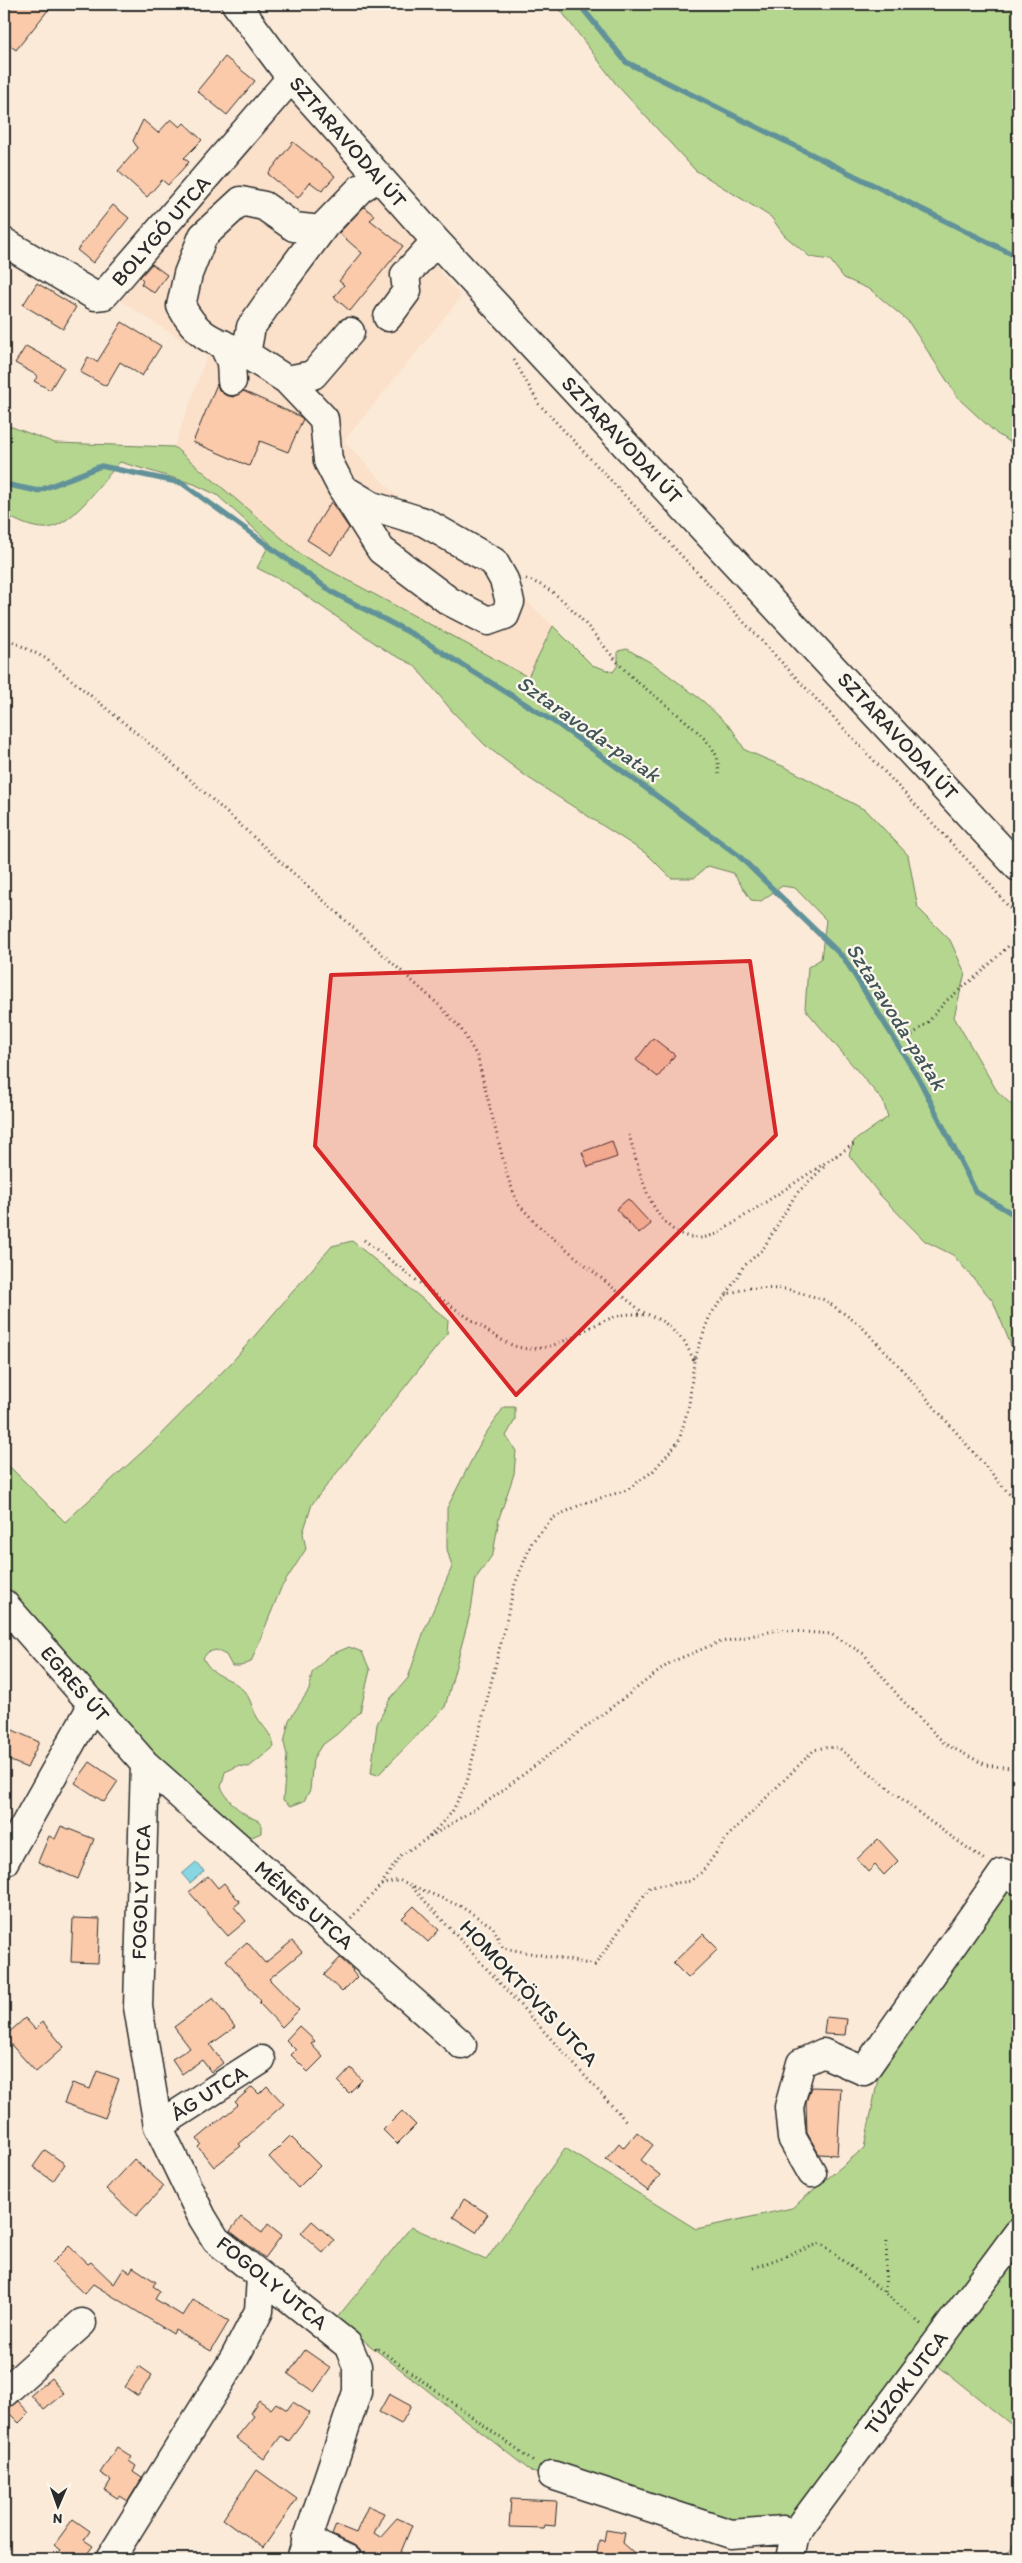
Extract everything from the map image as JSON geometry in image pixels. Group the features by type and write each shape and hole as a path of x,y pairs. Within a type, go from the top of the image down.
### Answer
{"street":[{"name":"SZTARAVODAI ÚT","path":"236,4 291,78 378,177 1018,867"},
{"name":"BOLYGÓ UTCA","path":"4,242 95,296 104,295 125,274 291,78"},
{"path":"232,381 231,362 234,349 321,230 361,188 378,177"},
{"path":"321,230 294,227 264,206 241,201 203,236 188,274 181,306 192,325 209,338 234,349 288,380 324,419 328,461 342,488 380,550 449,601 488,621 504,615 510,602 504,580 494,562 424,522 372,506 342,488"},
{"path":"388,317 407,291 405,275 436,241"},
{"path":"288,380 313,375 350,332"},
{"name":"EGRES ÚT","path":"4,1604 146,1764"},
{"path":"4,1862 93,1704"},
{"name":"MÉNES UTCA","path":"146,1764 462,2045"},
{"name":"FOGOLY UTCA","path":"146,1764 138,2007 158,2126 202,2217 216,2240 348,2345 357,2366 357,2392 304,2550"},
{"path":"812,2173 792,2138 789,2107 801,2063 823,2053 864,2071 1011,1877"},
{"name":"ÁG UTCA","path":"158,2126 261,2060"},
{"name":"TÚZOK UTCA","path":"552,2476 731,2534 783,2530 792,2547 939,2340 1018,2233"},
{"path":"110,2559 251,2327 259,2311 261,2276"},
{"path":"4,2393 82,2323"},
{"path":"304,2550 347,2559"}],"path":[{"path":"514,325 512,357 539,404 988,882 1018,918"},
{"path":"504,580 523,578 538,582 561,597 631,676 699,733 716,755 719,774"},
{"path":"4,637 45,658 163,755 441,1007 461,1029 478,1056 507,1175 518,1204 555,1240 641,1311 664,1322 684,1341 694,1361"},
{"path":"912,1035 928,1022 946,1001 979,974 1018,937"},
{"path":"628,1135 649,1195 657,1211 669,1226 685,1236 700,1238 718,1234 855,1143"},
{"path":"429,1837 452,1812 467,1782 515,1584 532,1542 553,1518 584,1503 627,1490 653,1471 679,1441 689,1405 694,1361 710,1314 727,1294 743,1268 763,1249 796,1194 837,1155"},
{"path":"364,1240 442,1301 498,1338 518,1347 539,1349 559,1343 605,1320 625,1314 654,1318"},
{"path":"727,1294 748,1288 788,1289 825,1300 860,1325 899,1366 1018,1504"},
{"path":"326,1926 348,1922 381,1885 401,1855 491,1799 671,1662 717,1643 778,1630 831,1634 864,1654 900,1698 945,1744 986,1765 1018,1768"},
{"path":"381,1885 399,1880 460,1906 493,1926 504,1948 595,1964 650,1887 691,1881 703,1871 729,1834 814,1750 826,1747 839,1748 928,1820 1011,1877"},
{"name":"HOMOKTÖVIS UTCA","path":"410,1885 626,2121"},
{"path":"885,2293 887,2239"},
{"path":"753,2268 821,2243 885,2293 939,2340"},
{"path":"374,2356 376,2347 552,2476"}],"highlighted area":[{"path":"750,961 776,1135 516,1395 315,1146 331,975"}],"shaded area":[{"path":"288,89 321,123 461,297 344,441 403,503 515,590 553,626 529,678 303,556 174,447 207,356 116,298"}],"green space":[{"path":"556,4 1018,4 1018,447 997,434 959,399 908,321 871,290 844,278 830,260 810,257 784,235 771,217 695,170 616,84"},
{"path":"4,424 55,443 174,447 303,556 528,677 553,626 592,665 613,672 618,665 618,651 627,649 655,665 703,701 732,729 745,750 787,768 867,811 908,855 918,908 950,940 965,973 954,1017 997,1091 1018,1111 1018,1355 1014,1353 993,1301 953,1255 925,1241 880,1195 849,1155 854,1141 888,1117 883,1101 805,1009 808,967 821,959 826,920 795,888 782,886 761,901 751,900 733,873 708,866 694,878 671,878 647,854 527,777 485,745 452,711 414,665 388,652 287,583 257,568 270,543 217,495 194,484 120,462 77,511 57,525 47,528 30,526 4,514"},
{"path":"352,1241 448,1320 447,1334 312,1504 303,1533 306,1549 281,1588 251,1662 241,1666 232,1666 226,1655 216,1650 208,1652 203,1658 212,1670 232,1681 245,1692 257,1717 273,1742 274,1747 249,1767 238,1766 225,1772 221,1787 237,1808 261,1822 261,1833 252,1837 240,1833 168,1769 4,1591 4,1461 65,1522 152,1443 232,1362 332,1246"},
{"path":"504,1407 515,1407 515,1420 506,1436 516,1451 514,1474 499,1518 493,1554 476,1578 471,1610 445,1707 378,1775 371,1773 377,1724 390,1699 408,1678 424,1631 452,1567 447,1549 447,1508 484,1436"},
{"path":"349,1647 362,1652 370,1670 360,1712 321,1746 313,1759 310,1790 304,1801 291,1806 283,1800 287,1755 284,1743 289,1720 309,1690 312,1673 328,1656"},
{"path":"1008,1889 1018,1892 1018,2430 937,2365 804,2541 729,2532 532,2472 336,2319 411,2227 486,2260 565,2148 696,2229 792,2208 864,2148 881,2064"},
{"path":"1018,2538 1018,2559 1002,2559"}],"water":[{"path":"196,1862 204,1871 190,1883 182,1874"}],"building":[{"path":"4,4 53,4 16,50 4,41"},
{"path":"225,57 255,81 227,115 197,91"},
{"path":"171,119 180,127 184,123 202,140 184,158 189,162 168,185 162,180 147,197 118,171 138,148 133,141 143,120 158,133"},
{"path":"293,142 335,176 322,191 310,182 298,198 268,174"},
{"path":"113,205 129,218 93,263 77,250"},
{"path":"364,207 375,216 370,220 403,246 350,311 334,297 344,285 339,281 362,253 339,233"},
{"path":"152,264 167,275 154,293 141,284 143,280 140,277"},
{"path":"37,283 76,307 63,329 23,305"},
{"path":"122,322 161,346 142,376 120,362 106,386 80,372 88,357 97,362"},
{"path":"26,346 64,367 50,390 34,381 38,376 15,363"},
{"path":"217,384 219,390 225,395 233,397 243,391 303,419 288,452 260,441 249,466 193,442"},
{"path":"331,502 349,528 331,555 307,540"},
{"path":"653,1038 675,1055 658,1077 636,1060"},
{"path":"612,1141 617,1157 588,1167 582,1152"},
{"path":"628,1199 651,1224 639,1234 616,1209"},
{"path":"4,1726 39,1742 27,1768 4,1758"},
{"path":"90,1762 118,1781 104,1802 75,1783"},
{"path":"61,1826 94,1839 78,1879 38,1862 49,1836 55,1839"},
{"path":"878,1839 898,1861 884,1875 875,1865 868,1872 857,1859"},
{"path":"208,1876 218,1888 224,1883 240,1902 234,1907 246,1921 228,1936 189,1892"},
{"path":"414,1906 439,1930 428,1942 402,1918"},
{"path":"73,1918 100,1919 98,1963 71,1962"},
{"path":"703,1934 718,1949 688,1978 673,1963"},
{"path":"292,1941 302,1952 269,1979 299,2010 282,2027 259,2003 261,2001 226,1960 247,1942 265,1963"},
{"path":"340,1958 353,1970 357,1977 342,1992 324,1975"},
{"path":"213,1998 235,2027 210,2045 223,2063 211,2072 202,2060 182,2074 172,2059 190,2048 174,2027"},
{"path":"826,2017 847,2019 845,2035 824,2034"},
{"path":"25,2018 35,2029 43,2022 64,2047 36,2072 4,2037"},
{"path":"299,2026 315,2041 311,2044 323,2057 308,2072 291,2055 296,2050 286,2040"},
{"path":"351,2068 362,2080 349,2093 338,2082"},
{"path":"97,2071 119,2079 105,2118 64,2103 72,2083 90,2089"},
{"path":"267,2086 284,2104 239,2144 241,2146 214,2167 198,2147 201,2144 197,2139 238,2105 235,2102 252,2087 259,2094"},
{"path":"811,2087 841,2088 837,2155 819,2154 807,2133 806,2102"},
{"path":"402,2111 416,2125 397,2144 383,2130"},
{"path":"637,2132 653,2145 641,2160 660,2175 648,2191 606,2159 619,2143 624,2148"},
{"path":"290,2136 320,2166 298,2188 269,2157"},
{"path":"45,2150 65,2164 53,2181 33,2167"},
{"path":"134,2159 164,2186 136,2216 106,2189"},
{"path":"464,2199 488,2214 476,2232 453,2217"},
{"path":"241,2217 262,2233 268,2224 282,2235 265,2258 230,2231"},
{"path":"312,2221 334,2240 323,2253 301,2233"},
{"path":"69,2246 88,2264 91,2262 114,2284 124,2268 130,2272 133,2267 156,2282 153,2286 160,2291 155,2299 183,2316 193,2300 229,2321 211,2351 175,2330 173,2334 93,2284 84,2294 52,2263"},
{"path":"305,2350 331,2368 314,2392 288,2374"},
{"path":"139,2366 152,2375 138,2396 125,2387"},
{"path":"51,2378 64,2394 44,2410 31,2395"},
{"path":"389,2394 411,2406 401,2424 379,2412"},
{"path":"259,2400 271,2409 276,2403 287,2410 293,2402 310,2413 289,2441 281,2436 264,2459 236,2438 254,2416 250,2413"},
{"path":"18,2401 29,2413 19,2423 6,2410"},
{"path":"117,2447 132,2457 129,2461 136,2466 133,2472 142,2478 128,2501 120,2496 117,2498 105,2490 111,2480 100,2473"},
{"path":"257,2470 297,2499 263,2548 223,2519"},
{"path":"511,2499 557,2501 555,2526 544,2525 543,2528 509,2527"},
{"path":"368,2506 384,2513 374,2533 380,2537 397,2518 412,2525 398,2559 363,2559 360,2550 354,2545 332,2535 336,2525 356,2533"},
{"path":"73,2519 90,2531 84,2540 93,2546 83,2559 54,2559 61,2550 54,2545"},
{"path":"606,2530 625,2533 623,2543 641,2559 596,2559 599,2540 604,2541"}],"waterway":[{"path":"579,4 626,62 1018,257"},
{"name":"Sztaravoda-patak","path":"4,484 38,491 101,466 182,483 332,592 416,636 559,725 738,855 844,958 918,1077 976,1192 1018,1217"}]}
